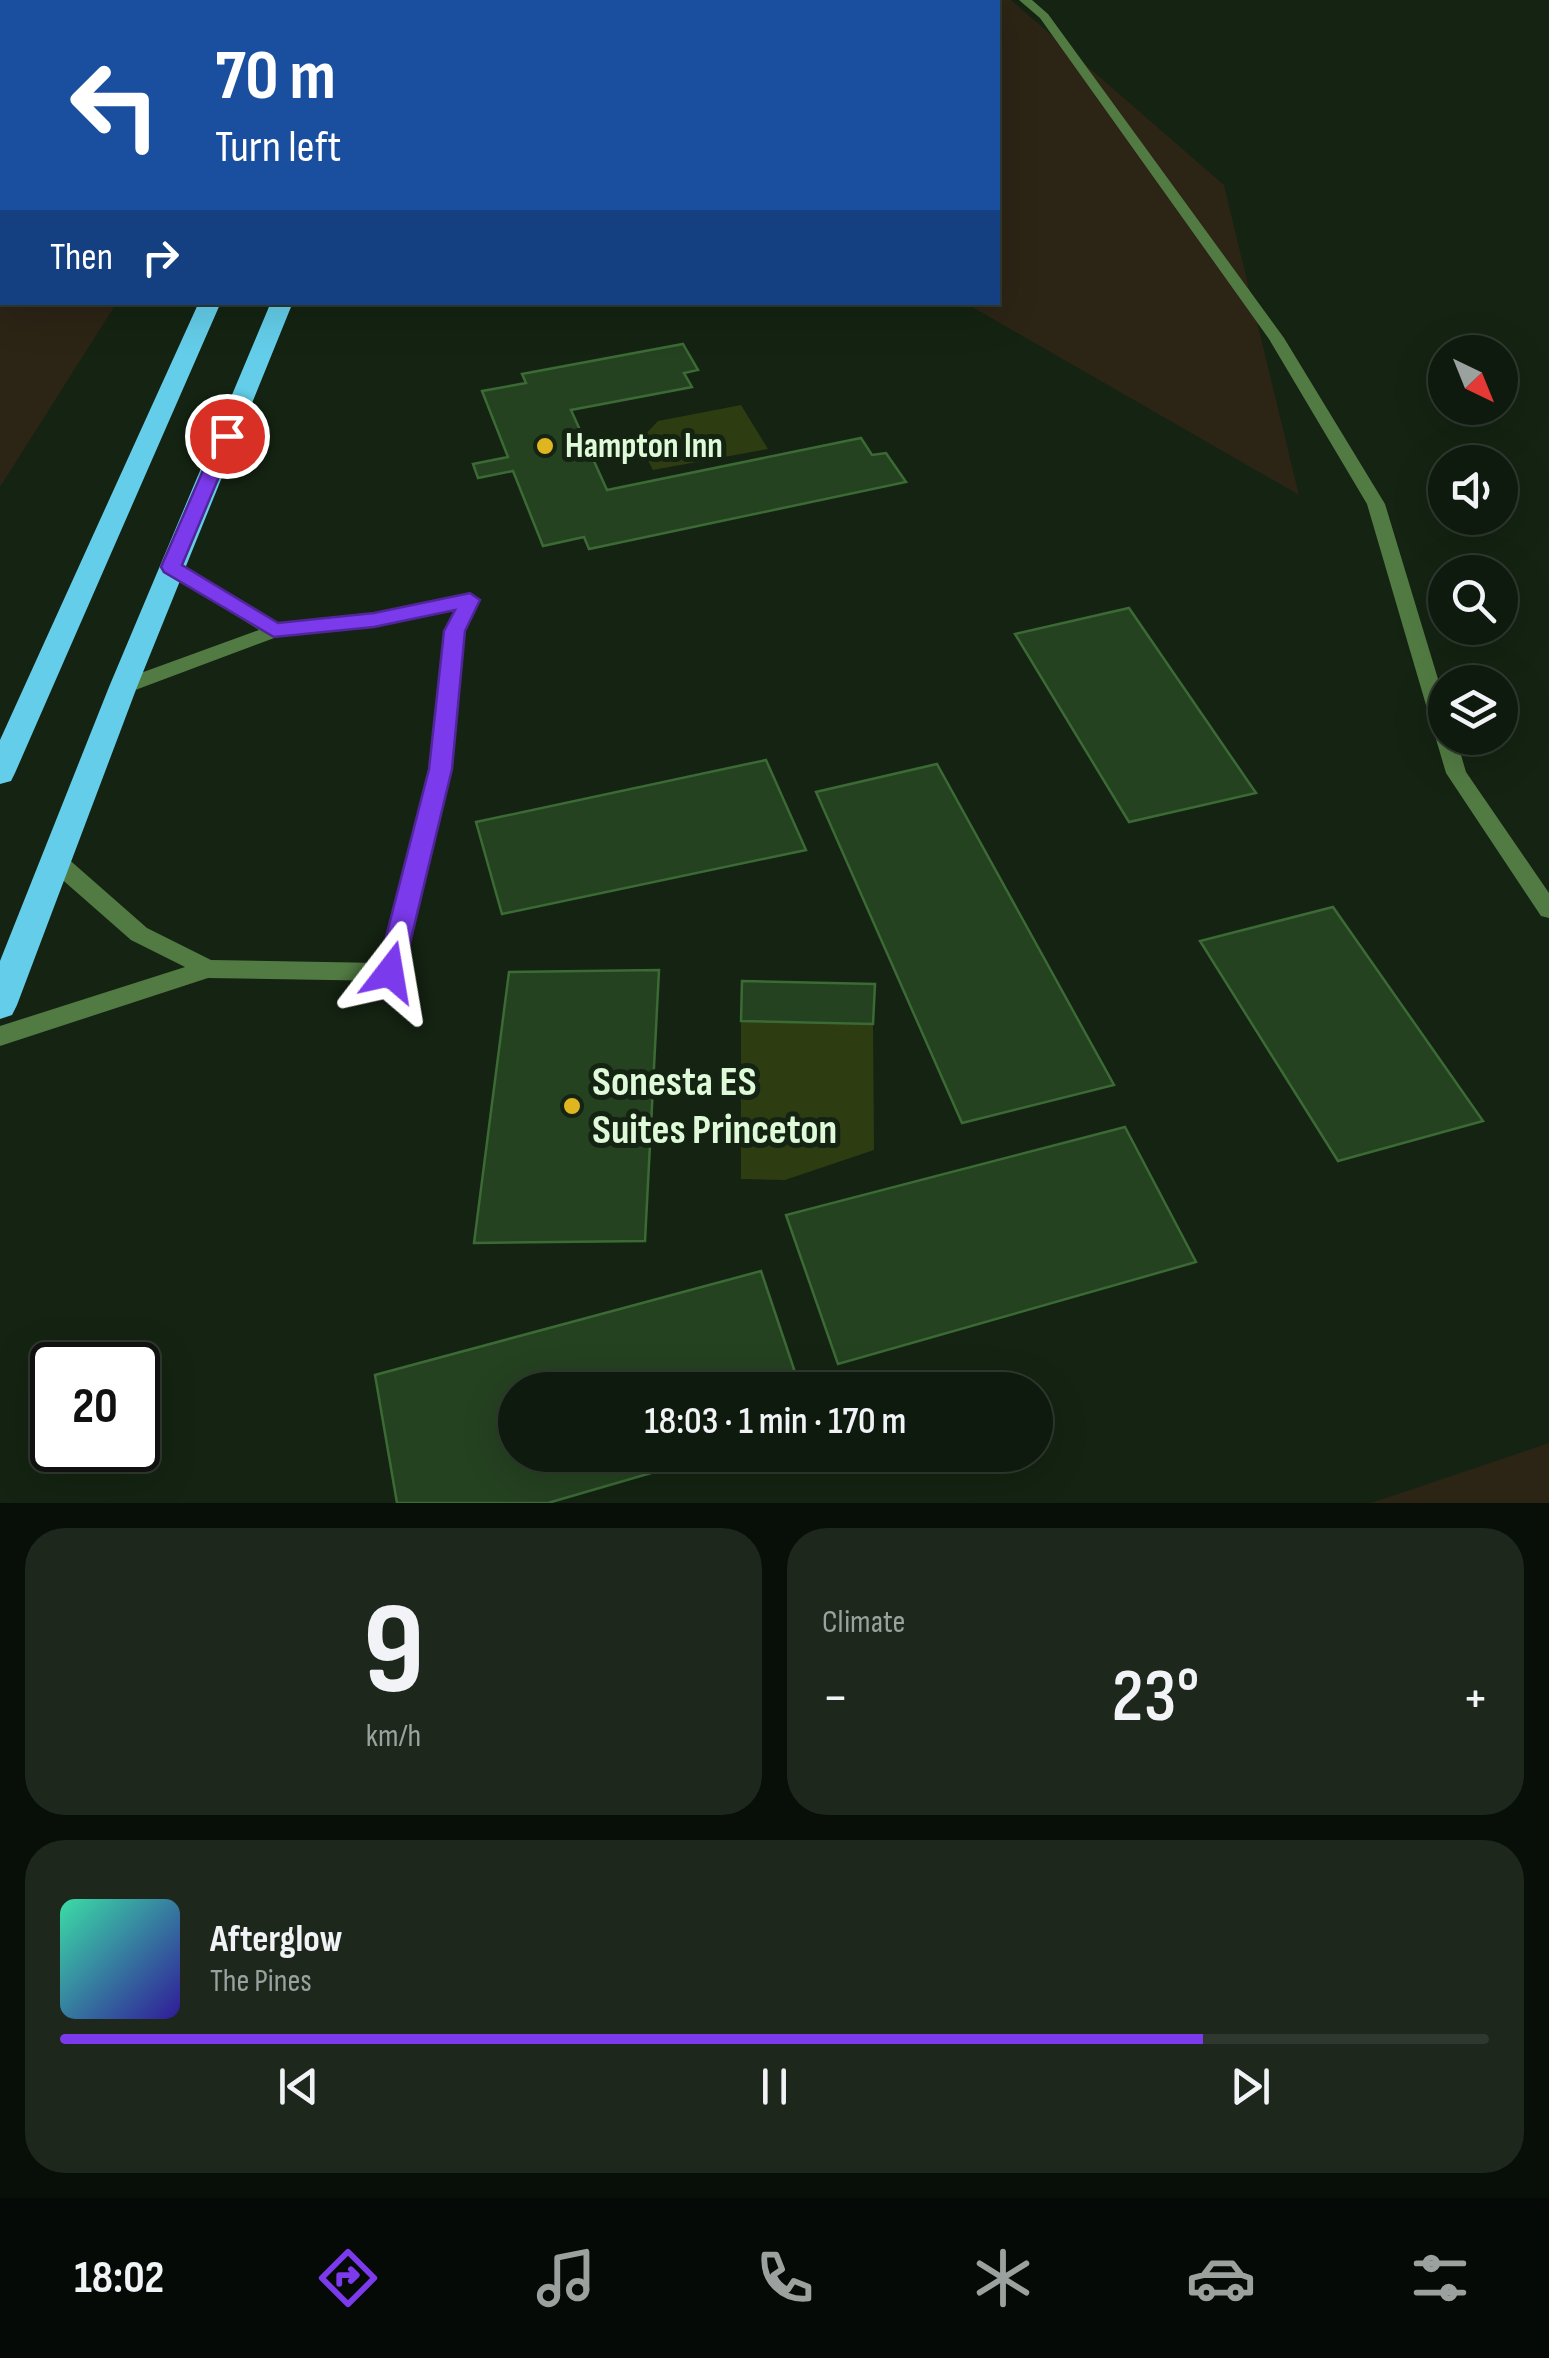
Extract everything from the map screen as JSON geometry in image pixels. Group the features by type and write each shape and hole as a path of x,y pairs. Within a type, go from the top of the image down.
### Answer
{"highway":[{"path":"0,773 209,305"},
{"path":"0,1005 123,686 281,305"},
{"path":"269,338 305,305"}],"lane":[{"path":"1025,0 1044,16 1244,292 1376,504 1428,679"},
{"path":"171,567 274,630"},
{"path":"0,1036 208,969 390,972 440,769 455,631 470,600 374,620 274,630 123,686"},
{"path":"1451,755 1456,773 1549,910"},
{"path":"57,862 139,934 208,969"}],"shaded area":[{"path":"1000,0 1011,0 1224,185 1299,495 968,305 1000,305"},
{"path":"115,305 0,487 0,307"},
{"path":"741,405 768,449 653,470 638,442 658,421"},
{"path":"741,1021 873,1024 874,1150 785,1180 741,1179"},
{"path":"1549,1443 1549,1503 1371,1503"}],"building":[{"name":"Hampton Inn","path":"683,344 698,370 684,373 692,387 571,410 607,490 861,438 872,455 886,453 906,482 589,549 584,537 543,546 513,471 478,478 473,464 508,457 482,391 526,383 522,374"},
{"path":"1129,608 1256,793 1129,822 1015,634"},
{"path":"766,760 806,850 502,914 476,822"},
{"path":"937,764 1114,1085 962,1123 816,792"},
{"path":"1333,907 1483,1121 1338,1161 1200,941"},
{"name":"Sonesta ES Suites Princeton","path":"659,970 645,1241 474,1243 509,972"},
{"path":"742,981 875,984 873,1024 741,1021"},
{"path":"1125,1127 1196,1262 838,1364 786,1215"},
{"path":"761,1271 795,1372 498,1372 498,1472 655,1472 548,1503 397,1503 375,1375"}],"place":[{"name":"Hampton Inn","path":"545,446"},
{"name":"Sonesta ES Suites Princeton","path":"572,1106"}],"route":[{"path":"227,436 171,567 274,630 374,620 470,600 455,631 440,769 390,972"}]}
